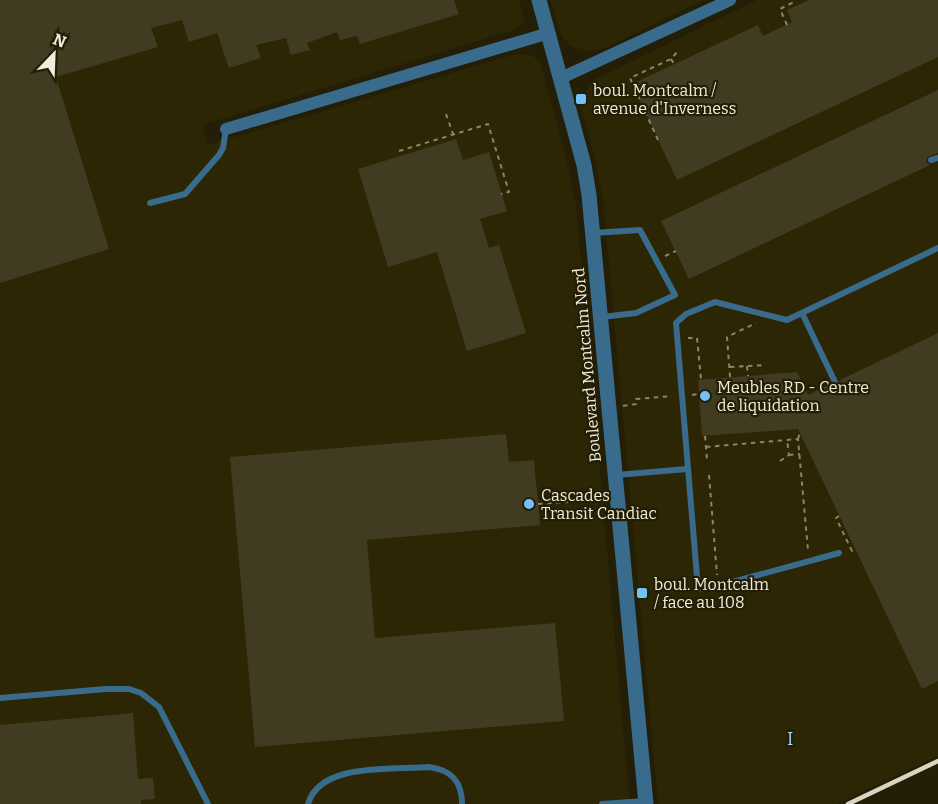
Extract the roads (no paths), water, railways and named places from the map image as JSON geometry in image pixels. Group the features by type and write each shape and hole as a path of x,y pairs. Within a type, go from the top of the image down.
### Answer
{"street":[{"name":"Boulevard Montcalm Nord","path":"539,0 586,174 645,803"},
{"path":"561,78 592,66 730,0"},
{"path":"226,129 549,33"}],"lane":[{"path":"150,203 185,194 219,155 223,148 226,129"},
{"path":"593,233 640,230 675,295 636,313 601,317"},
{"path":"841,554 707,589 698,589 675,334 679,320 694,310 715,302 783,320 938,248"},
{"path":"802,313 835,382"},
{"path":"616,475 687,469"},
{"path":"0,698 106,689 129,689 141,693 159,707 208,804"},
{"path":"308,804 318,786 342,774 429,767 449,773 455,778 460,786 462,804"},
{"path":"602,804 645,803"}],"railway":[{"path":"848,804 938,761"}],"place":[{"name":"boul. Montcalm / avenue d'Inverness","path":"581,99"},
{"name":"Meubles RD - Centre de liquidation","path":"705,396"},
{"name":"Cascades Transit Candiac","path":"529,504"},
{"name":"boul. Montcalm / face au 108","path":"642,593"}],"district":[{"name":"I","path":"791,739"}]}
